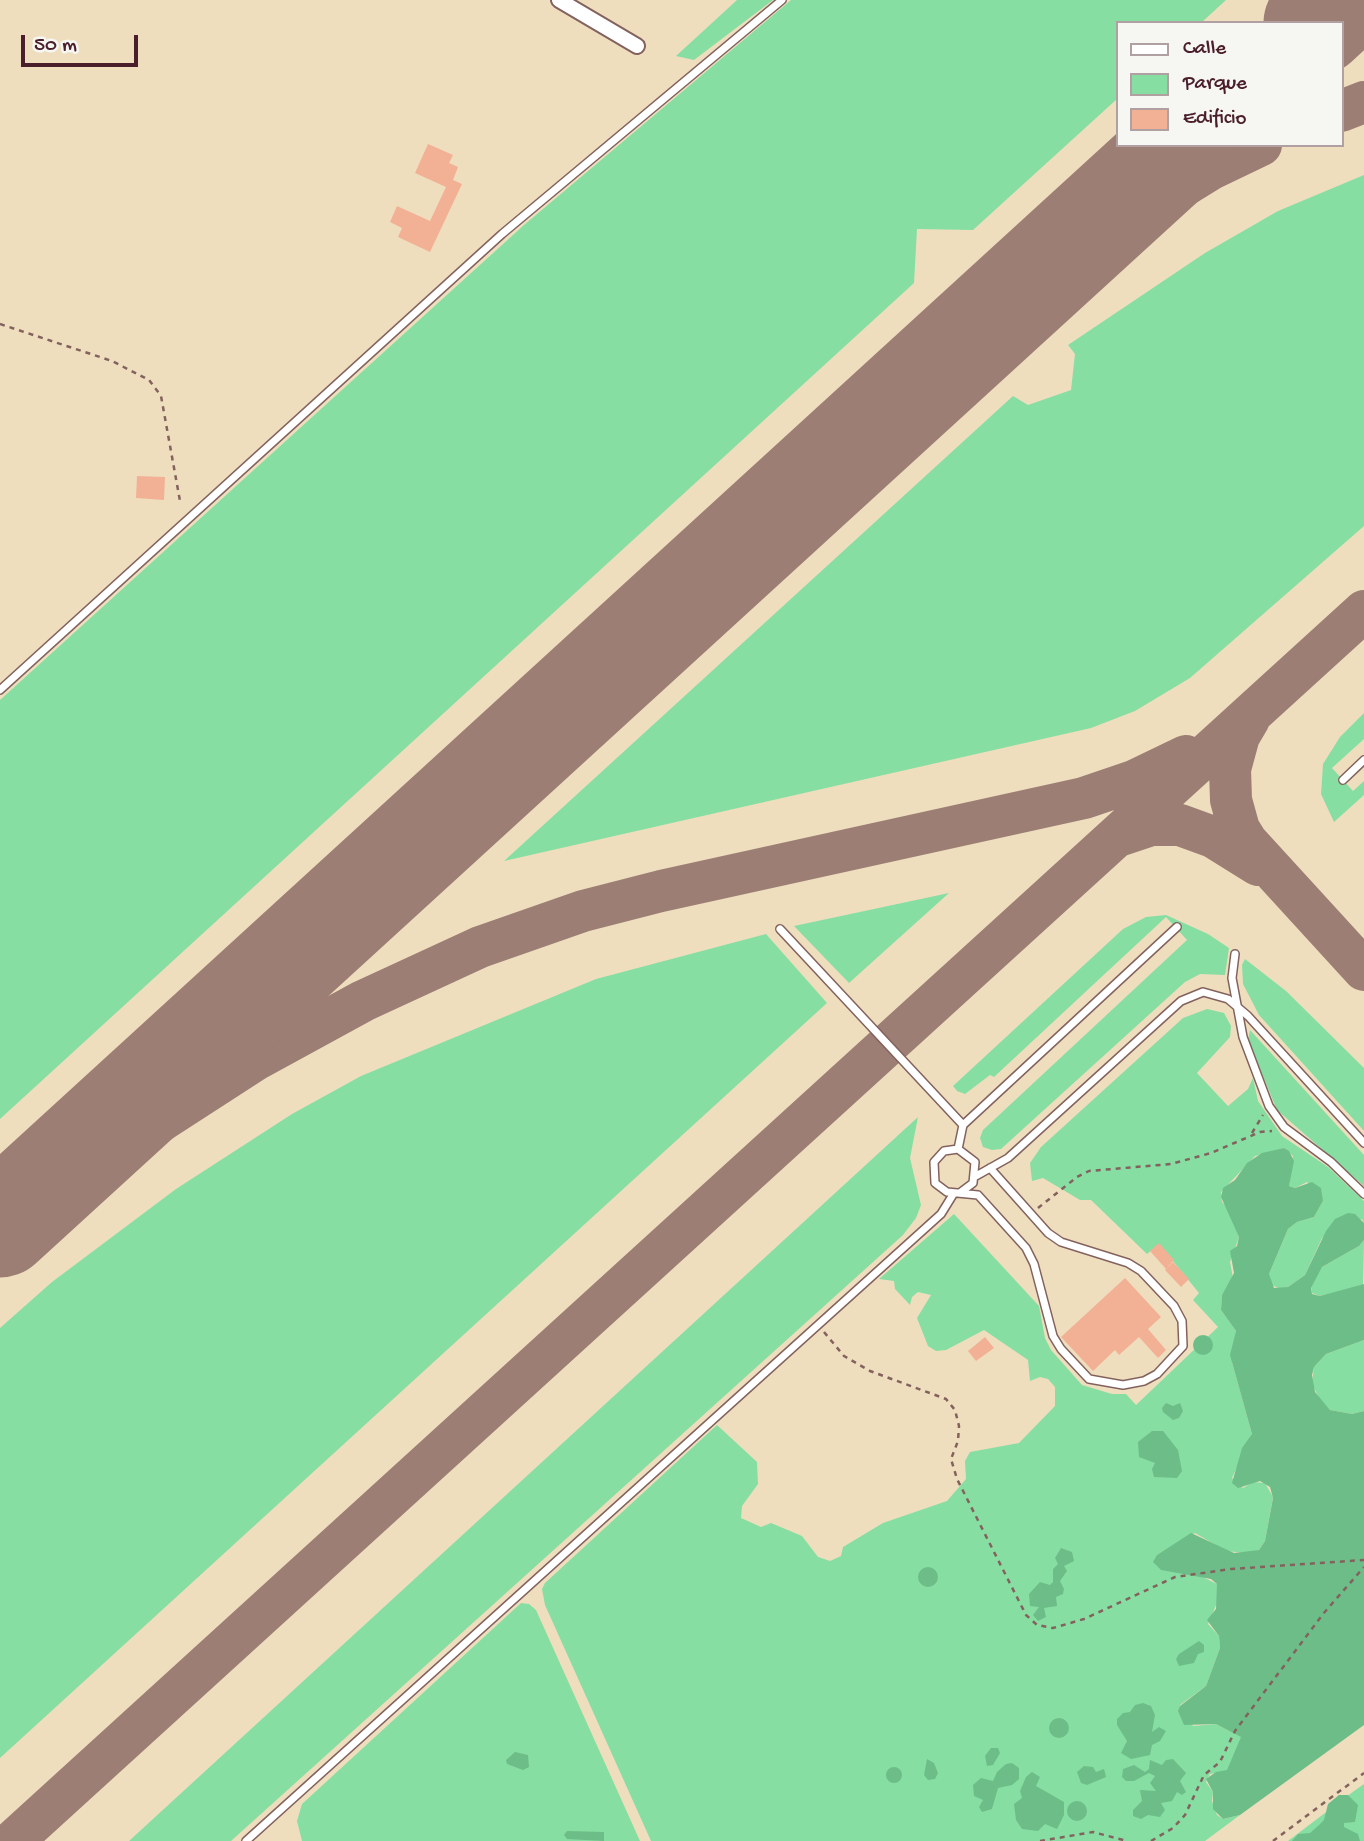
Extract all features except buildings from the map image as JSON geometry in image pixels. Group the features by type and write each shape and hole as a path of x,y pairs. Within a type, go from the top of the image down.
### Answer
{"street":[{"path":"559,0 637,46"}],"lane":[{"path":"0,690 502,234 782,0"},
{"path":"1343,780 1364,760"},
{"path":"958,1149 963,1125 1177,927"},
{"path":"780,929 963,1125"},
{"path":"1235,954 1232,978 1244,1037 1266,1099 1276,1118 1293,1135 1331,1162 1364,1194"},
{"path":"246,1841 941,1214 958,1193 973,1183 976,1176 1008,1158 1187,996 1212,993 1237,1006 1364,1143"},
{"path":"976,1176 971,1156 958,1149 938,1156 932,1169 940,1189 978,1195 1026,1248 1034,1264 1054,1336 1061,1349 1089,1379 1123,1385 1144,1381 1157,1374 1183,1346 1182,1321 1174,1306 1141,1271 1128,1263 1061,1241 990,1168"}],"path":[{"path":"0,324 112,361 149,380 161,396 180,500"},
{"path":"1031,1213 1077,1177 1089,1171 1190,1160 1260,1132 1293,1135"},
{"path":"817,1324 844,1356 870,1371 946,1399 955,1410 958,1441 951,1459 957,1479 1026,1615 1037,1625 1053,1628 1084,1619 1175,1577 1231,1569 1364,1560"},
{"path":"1151,1841 1173,1828 1185,1815 1204,1775 1220,1762 1235,1731 1323,1614 1364,1567"},
{"path":"1273,1841 1364,1773"},
{"path":"1040,1841 1093,1832 1127,1841"}],"green space":[{"path":"737,0 773,0 694,60 676,56"},
{"path":"791,0 1226,0 1203,21 1116,21 1116,100 973,230 917,229 914,283 0,1119 0,700 524,225"},
{"path":"1364,175 1364,526 1190,678 1135,711 1091,728 504,861 1013,396 1028,405 1071,390 1075,354 1068,345 1205,253 1278,211"},
{"path":"1364,713 1364,739 1332,768 1353,791 1364,781 1364,795 1334,822 1321,794 1323,764 1340,737"},
{"path":"949,893 849,983 794,926"},
{"path":"1166,915 1208,934 1229,948 1225,975 1200,974 1185,982 1001,1149 983,1147 980,1138 983,1130 1187,940 1166,917 994,1077 990,1075 965,1094 953,1086 1123,929 1146,917"},
{"path":"766,934 827,1003 0,1758 0,1328 52,1282 176,1189 292,1114 361,1076 596,979"},
{"path":"1245,959 1286,991 1364,1068 1364,1131 1259,1015 1243,984 1242,965"},
{"path":"1207,1009 1224,1013 1231,1026 1230,1037 1197,1073 1228,1106 1248,1089 1253,1078 1258,1101 1282,1136 1328,1167 1364,1201 1364,1223 1362,1219 1322,1238 1305,1275 1288,1287 1280,1289 1270,1284 1269,1274 1288,1229 1297,1222 1314,1217 1323,1201 1307,1182 1295,1188 1289,1186 1293,1156 1284,1148 1255,1156 1221,1192 1222,1202 1229,1209 1239,1237 1230,1262 1233,1278 1222,1295 1221,1310 1236,1331 1232,1362 1252,1434 1232,1478 1243,1488 1253,1482 1265,1483 1273,1497 1265,1541 1259,1550 1246,1553 1226,1551 1195,1533 1157,1555 1217,1584 1217,1603 1208,1624 1219,1636 1220,1648 1206,1686 1180,1705 1193,1726 1216,1724 1242,1737 1227,1771 1210,1774 1206,1782 1213,1792 1212,1801 1217,1815 1223,1819 1240,1815 1205,1841 651,1841 545,1605 542,1589 545,1583 717,1425 757,1462 758,1484 742,1506 741,1518 761,1527 771,1523 802,1536 818,1557 830,1561 841,1556 843,1547 883,1523 947,1501 966,1479 965,1461 970,1452 1019,1443 1055,1406 1055,1387 1048,1379 1040,1377 1030,1381 1028,1360 984,1330 946,1350 936,1351 928,1346 917,1318 931,1295 918,1292 912,1297 910,1305 895,1289 894,1281 879,1279 954,1214 1039,1306 1045,1338 1051,1350 1082,1385 1112,1394 1126,1394 1136,1405 1218,1327 1193,1300 1199,1293 1159,1244 1147,1254 1091,1200 1080,1200 1043,1178 1032,1181 1030,1163 1041,1147 1183,1018"},
{"path":"1250,1030 1364,1155 1364,1186 1277,1110 1248,1040"},
{"path":"918,1117 910,1158 921,1205 916,1218 903,1235 231,1841 129,1841"},
{"path":"1284,1148 1289,1151 1294,1161 1289,1186 1295,1188 1312,1182 1321,1188 1323,1201 1314,1217 1297,1222 1288,1229 1269,1274 1274,1288 1288,1287 1305,1275 1326,1231 1335,1219 1348,1213 1355,1214 1364,1223 1364,1240 1359,1246 1322,1267 1311,1288 1312,1294 1320,1296 1364,1284 1364,1340 1326,1354 1314,1367 1312,1375 1315,1392 1330,1410 1352,1414 1364,1411 1364,1725 1240,1815 1223,1819 1213,1809 1213,1792 1206,1779 1216,1772 1227,1770 1241,1737 1216,1724 1184,1725 1178,1711 1180,1706 1206,1686 1220,1648 1219,1636 1207,1620 1216,1609 1217,1584 1211,1579 1161,1570 1153,1562 1157,1555 1191,1533 1234,1553 1259,1550 1265,1541 1273,1498 1270,1487 1260,1481 1238,1488 1232,1483 1242,1448 1252,1434 1230,1355 1236,1331 1221,1310 1222,1295 1234,1273 1230,1251 1237,1246 1239,1237 1221,1197 1223,1188 1235,1180 1247,1163 1262,1153"},
{"path":"1364,1240 1363,1286 1320,1296 1312,1293 1311,1284 1322,1267 1359,1246"},
{"path":"1203,1335 1210,1338 1213,1345 1210,1352 1203,1355 1196,1352 1193,1345 1196,1338"},
{"path":"1364,1340 1364,1411 1352,1414 1330,1410 1321,1402 1312,1384 1314,1367 1326,1354"},
{"path":"1166,1403 1173,1406 1180,1403 1183,1411 1179,1418 1173,1420 1163,1412 1162,1408"},
{"path":"1152,1431 1163,1431 1178,1450 1182,1471 1177,1478 1154,1477 1152,1469 1155,1463 1139,1457 1138,1442"},
{"path":"1061,1548 1072,1552 1074,1561 1064,1566 1067,1571 1060,1581 1064,1589 1063,1594 1056,1597 1057,1606 1044,1608 1046,1617 1038,1621 1033,1615 1039,1607 1030,1606 1029,1594 1040,1582 1050,1585 1053,1582 1053,1569 1058,1564 1055,1558"},
{"path":"928,1567 935,1570 938,1577 935,1584 928,1587 921,1584 918,1577 921,1570"},
{"path":"521,1603 529,1604 536,1610 640,1841 302,1841 297,1821 302,1804"},
{"path":"1199,1641 1204,1645 1204,1652 1198,1654 1194,1663 1179,1666 1176,1659 1179,1654"},
{"path":"1143,1703 1151,1706 1155,1715 1152,1732 1159,1727 1166,1731 1160,1741 1152,1745 1150,1755 1131,1759 1121,1753 1127,1741 1117,1725 1117,1719 1123,1713 1130,1712 1135,1705"},
{"path":"1059,1718 1066,1721 1069,1728 1066,1735 1059,1738 1052,1735 1049,1728 1052,1721"},
{"path":"991,1748 998,1748 1000,1753 993,1765 987,1766 985,1756"},
{"path":"515,1752 528,1755 529,1767 523,1770 507,1764 506,1760"},
{"path":"927,1759 934,1763 938,1773 935,1779 928,1780 924,1775"},
{"path":"1173,1759 1186,1773 1180,1781 1186,1792 1182,1795 1177,1792 1172,1801 1161,1803 1165,1810 1160,1817 1148,1815 1141,1819 1133,1816 1133,1810 1142,1801 1140,1790 1156,1791 1150,1783 1155,1776 1149,1773 1134,1781 1126,1781 1122,1777 1123,1769 1134,1765 1145,1772 1149,1769 1150,1760 1162,1765 1166,1760"},
{"path":"1012,1763 1019,1768 1019,1779 1012,1785 998,1788 992,1809 982,1812 979,1807 983,1800 974,1796 973,1785 981,1778 993,1781 997,1772 1006,1764"},
{"path":"1084,1766 1093,1767 1096,1772 1104,1769 1106,1777 1087,1785 1081,1783 1077,1772"},
{"path":"894,1767 900,1769 900,1781 894,1783 888,1781 886,1775 888,1769"},
{"path":"1032,1772 1040,1777 1036,1786 1064,1802 1064,1815 1057,1829 1045,1824 1038,1831 1022,1829 1016,1820 1014,1804 1022,1798 1020,1791 1026,1777"},
{"path":"1364,1784 1364,1841 1288,1841 1354,1791"},
{"path":"1339,1795 1348,1795 1358,1805 1355,1822 1344,1823 1344,1827 1358,1834 1360,1841 1292,1841 1298,1834 1310,1833 1319,1825 1324,1820 1328,1804"},
{"path":"1077,1801 1084,1804 1087,1811 1084,1818 1077,1821 1070,1818 1067,1811 1070,1804"},
{"path":"567,1831 604,1832 604,1841 567,1839 564,1835"}],"taxiway":[{"path":"1343,110 1364,102"},
{"path":"980,330 1089,244 1211,169 1257,147"},
{"path":"13,1841 1364,611"},
{"path":"1249,719 1239,736 1230,769 1231,800 1239,829 1247,842 1364,970"},
{"path":"0,1240 139,1135 255,1060 363,1001 480,947 583,911 661,891 1084,798 1134,781 1186,756"},
{"path":"1118,836 1151,825 1180,825 1213,837 1258,865"}],"runway":[{"path":"1318,21 1341,0"},
{"path":"0,1225 1180,147"}]}
